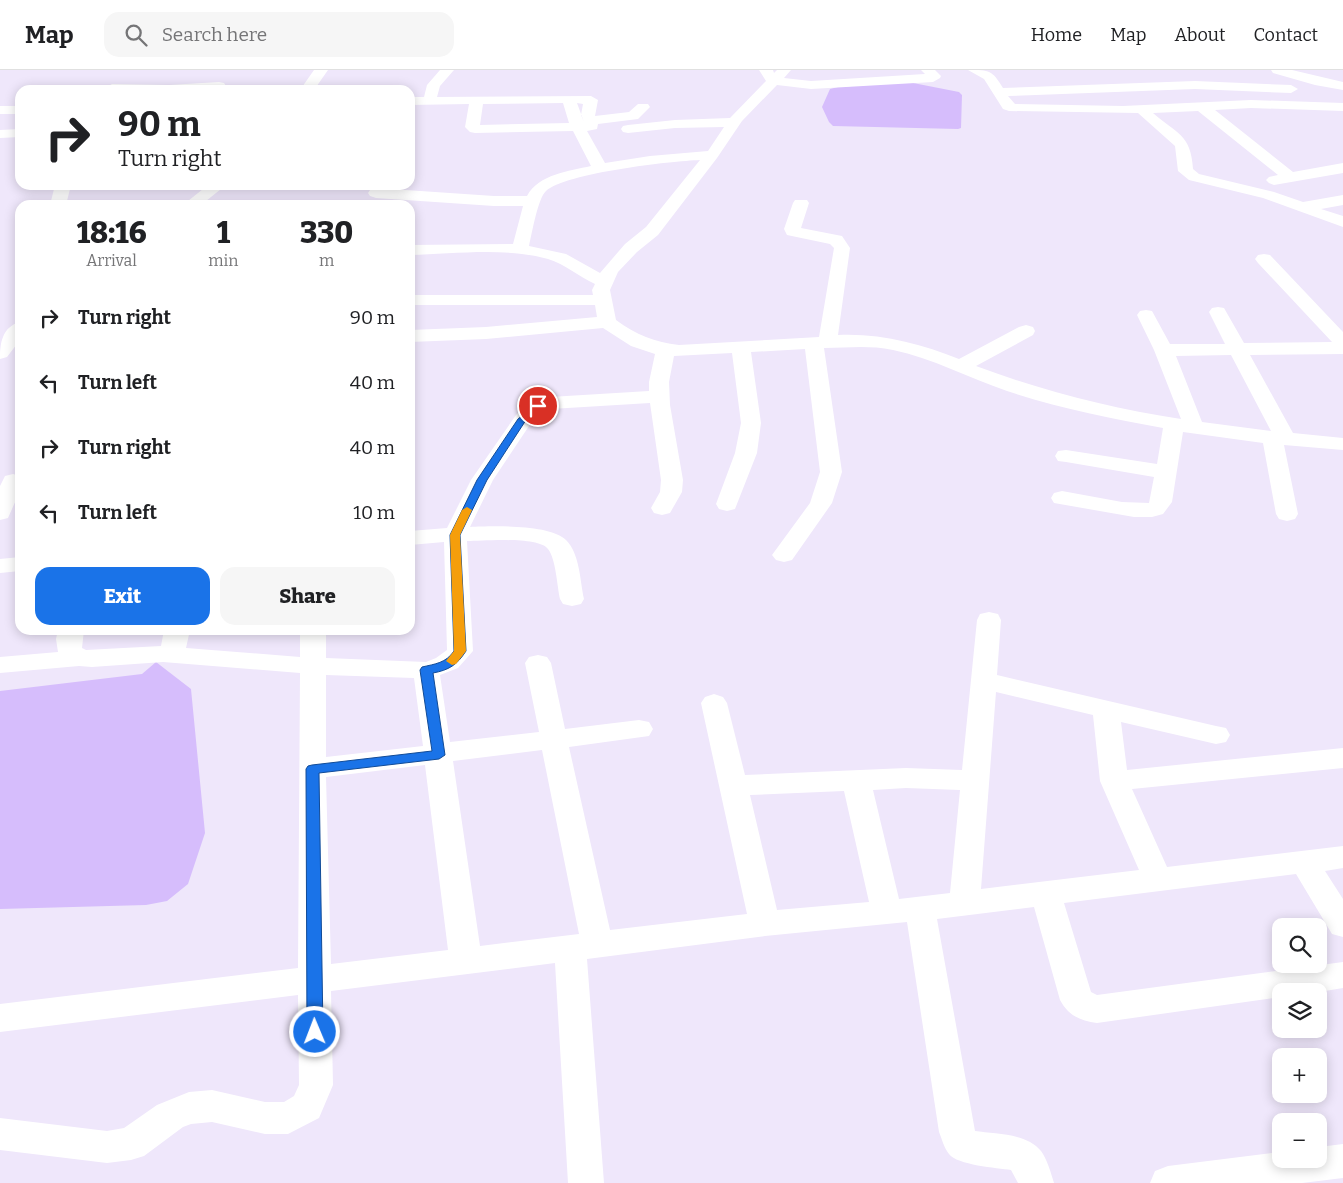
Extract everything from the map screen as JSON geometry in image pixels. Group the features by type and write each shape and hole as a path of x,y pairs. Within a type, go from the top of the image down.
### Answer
{"street":[{"path":"310,85 321,70"},
{"path":"429,101 434,85 447,70"},
{"path":"607,322 604,291 610,270 631,248 652,231 735,122 775,74 811,85 886,75 933,78 934,76 928,70"},
{"path":"976,70 987,74 1008,106 1014,108 1141,109 1256,104 1343,107"},
{"path":"1278,70 1315,81 1343,86"},
{"path":"996,86 1193,74"},
{"path":"114,85 122,76"},
{"path":"996,86 1195,85 1246,86 1312,91"},
{"path":"569,99 584,124 592,155 601,169"},
{"path":"477,100 472,127 474,129 526,137 584,124 633,116 643,107"},
{"path":"415,101 591,100 584,124"},
{"path":"1202,106 1290,177"},
{"path":"1141,109 1150,120 1180,142 1184,149 1186,171 1189,174 1268,195 1343,222"},
{"path":"0,110 15,110"},
{"path":"628,130 675,124 735,122"},
{"path":"0,134 15,133"},
{"path":"592,155 700,141 717,148"},
{"path":"520,250 536,195 548,182 601,169 717,148"},
{"path":"1234,187 1343,168"},
{"path":"198,200 211,190"},
{"path":"375,194 534,201"},
{"path":"1304,207 1343,200"},
{"path":"784,556 821,503 831,472 821,342 842,248 836,240 793,231 792,229 801,203"},
{"path":"415,250 520,250 555,256 590,276 604,291"},
{"path":"1264,259 1343,343"},
{"path":"415,300 465,300 604,291"},
{"path":"460,335 465,300"},
{"path":"1218,312 1239,349 1279,438 1287,514"},
{"path":"1062,498 1130,509 1152,510 1157,508 1161,502 1166,472 1184,426 1164,350 1146,315"},
{"path":"415,336 460,335 607,322 638,342 655,348 679,351 855,340 892,344 924,352 1014,387 1080,406 1184,426 1343,444"},
{"path":"960,366 1026,332"},
{"path":"0,353 15,334"},
{"path":"727,504 746,453 751,423 741,348"},
{"path":"1164,350 1343,348"},
{"path":"662,508 671,492 672,480 667,458 659,382 666,349"},
{"path":"0,666 142,654 313,666 426,670 442,667 454,660 460,651 455,535 482,480 528,412 538,406 550,403 660,396"},
{"path":"1066,456 1166,472"},
{"path":"0,513 11,481"},
{"path":"415,538 520,534 545,538 556,542 561,551 572,599"},
{"path":"0,566 15,564"},
{"path":"965,903 989,620"},
{"path":"70,635 70,651 79,658"},
{"path":"172,655 176,635"},
{"path":"0,1134 107,1147 131,1144 170,1116 189,1108 212,1106 265,1118 288,1118 307,1107 316,1085 312,769 313,635"},
{"path":"538,663 554,741 583,947 586,1183"},
{"path":"426,670 466,961"},
{"path":"984,680 1216,735"},
{"path":"714,703 766,924"},
{"path":"1106,708 1114,781 1158,880"},
{"path":"312,769 554,741 640,729"},
{"path":"1114,781 1343,758"},
{"path":"734,786 934,777 976,780"},
{"path":"856,780 887,912"},
{"path":"0,1018 766,924 965,903 1343,857"},
{"path":"1304,862 1343,925"},
{"path":"1045,893 1077,1000 1088,1008 1097,1009 1343,975"},
{"path":"920,908 960,1142 973,1148 1021,1155 1029,1164 1036,1183"},
{"path":"1168,1183 1297,1175 1343,1161"}],"shaded area":[{"path":"908,82 959,92 962,95 961,128 833,126 822,107 830,89"},
{"path":"156,662 191,689 205,833 188,884 167,901 146,905 0,909 0,691 142,674"}],"slow traffic":[{"path":"452,661 460,651 455,535 467,510"}],"route":[{"path":"315,1032 312,769 439,755 426,670 442,667 454,660 460,651 455,535 482,480 528,412 538,406"}]}
